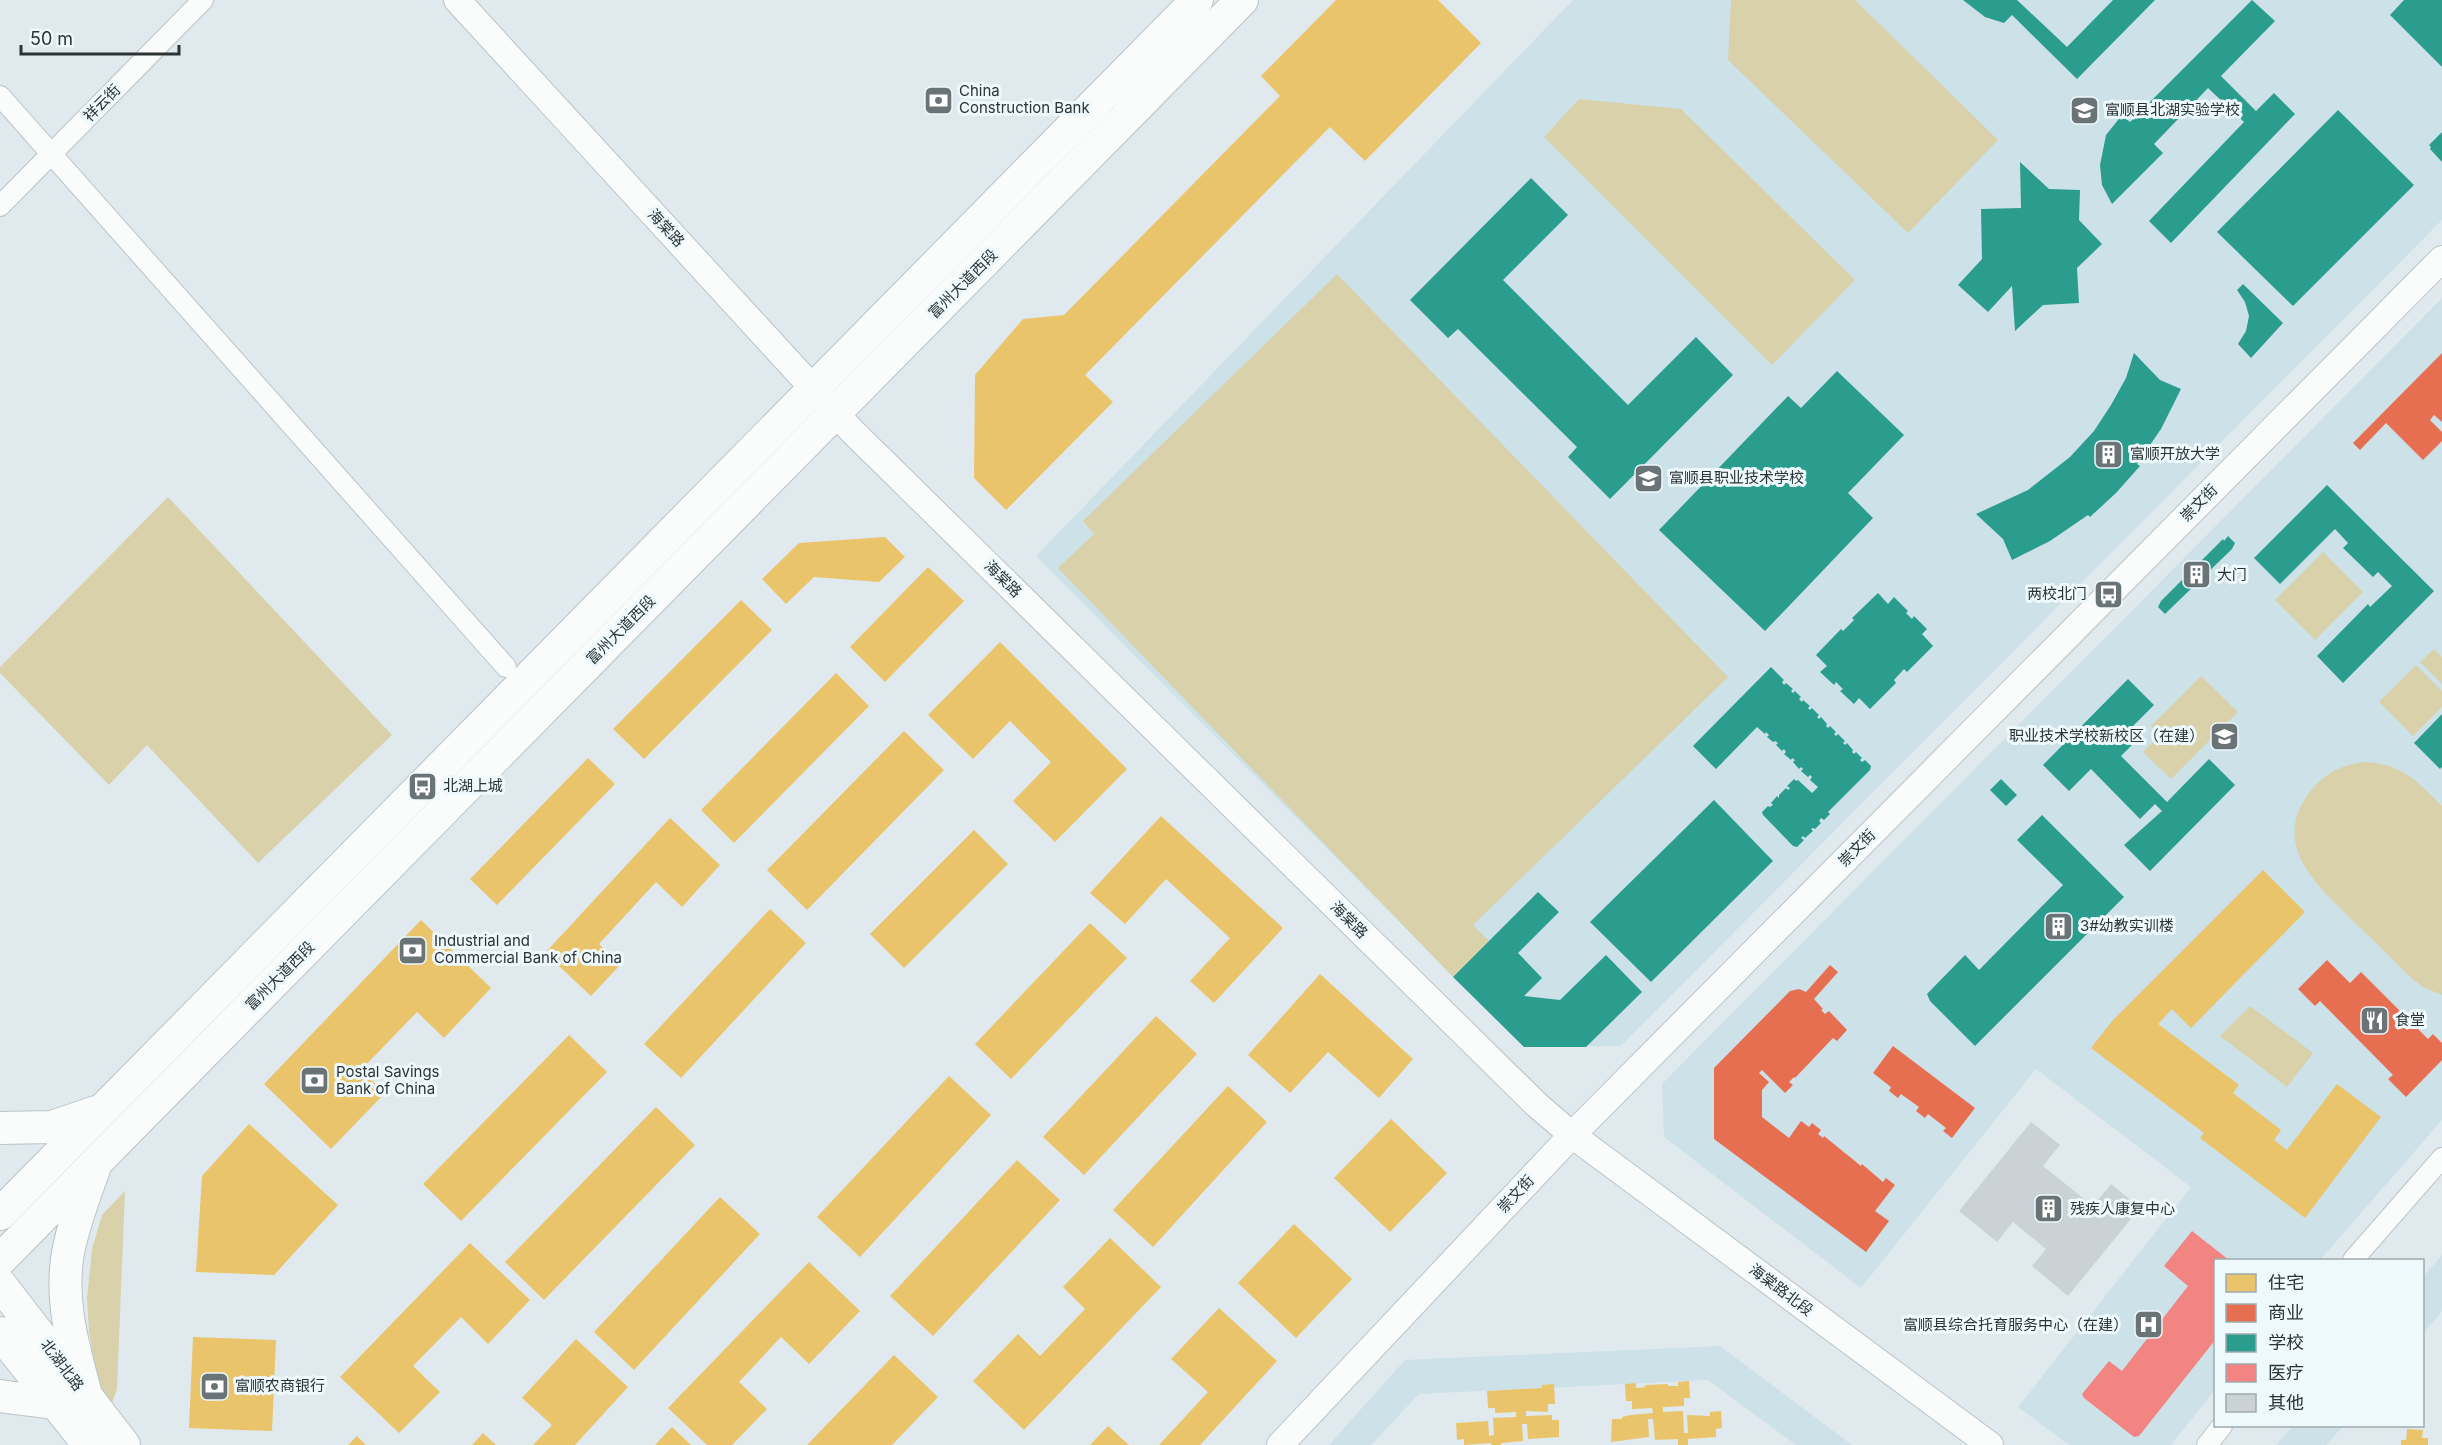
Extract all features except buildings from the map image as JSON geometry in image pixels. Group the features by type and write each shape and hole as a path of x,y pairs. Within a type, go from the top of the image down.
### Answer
{"main road":[{"path":"0,1214 1197,0"},
{"name":"富州大道西段","path":"0,1260 1242,0"},
{"path":"0,1128 52,1127 102,1110"},
{"path":"87,1399 69,1329 65,1292 68,1254 96,1162"},
{"name":"北湖北路","path":"0,1284 124,1445"},
{"name":"北湖北路","path":"0,1333 89,1445"},
{"path":"0,1396 54,1403"}],"street":[{"name":"祥云街","path":"0,207 203,0"},
{"name":"海棠路","path":"457,0 836,413 1537,1105 1572,1135"},
{"path":"0,96 506,667"},
{"name":"崇文街","path":"1280,1445 1572,1135 2442,259"},
{"name":"海棠路北段","path":"1572,1135 1990,1445"},
{"path":"2354,1259 2442,1158"},
{"path":"2207,1445 2220,1427"}],"shaded area":[{"name":"富顺县职业技术学校","path":"1573,0 2442,0 2442,220 1621,1046 1524,1047 1036,556"},
{"path":"1731,0 1855,0 1998,140 1908,233 1728,60"},
{"path":"1579,99 1681,109 1855,280 1772,365 1544,137"},
{"path":"1337,274 1728,677 1473,925 1489,941 1453,977 1058,568 1094,534 1083,521"},
{"name":"职业技术学校新校区（在建）","path":"2442,298 2442,1120 2321,1259 2214,1259 2214,1391 2171,1445 2069,1445 2018,1407 2191,1187 2036,1069 1861,1288 1664,1137 1662,1084"},
{"path":"168,497 392,735 258,863 147,745 109,785 0,673 0,667"},
{"path":"2323,552 2363,592 2315,640 2275,600"},
{"path":"2434,649 2442,657 2442,684 2420,662"},
{"path":"2416,665 2442,691 2442,707 2413,736 2379,702"},
{"path":"2201,676 2238,712 2171,779 2143,752 2160,735 2151,726"},
{"path":"2364,762 2388,766 2408,775 2442,806 2442,995 2423,987 2411,978 2339,907 2314,879 2297,849 2294,832 2297,815 2312,789 2332,772"},
{"path":"2250,1006 2313,1053 2287,1087 2220,1036"},
{"path":"125,1191 117,1389 111,1406 98,1384 89,1331 87,1298 92,1249 102,1215"},
{"path":"2442,1255 2442,1311 2424,1333 2424,1276"},
{"path":"1720,1346 1852,1445 1796,1445 1708,1380 1419,1394 1371,1445 1329,1445 1405,1360"},
{"path":"2292,1427 2342,1427 2326,1445 2276,1445"}],"place":[{"name":"China Construction Bank","path":"938,100"},
{"name":"富顺县北湖实验学校","path":"2084,110"},
{"name":"富顺开放大学","path":"2109,454"},
{"name":"富顺县职业技术学校","path":"1648,478"},
{"name":"大门","path":"2196,575"},
{"name":"两校北门","path":"2108,594"},
{"name":"职业技术学校新校区（在建）","path":"2225,736"},
{"name":"北湖上城","path":"422,786"},
{"name":"3#幼教实训楼","path":"2059,926"},
{"name":"Industrial and Commercial Bank of China","path":"413,950"},
{"name":"食堂","path":"2374,1020"},
{"name":"Postal Savings Bank of China","path":"315,1081"},
{"name":"残疾人康复中心","path":"2049,1209"},
{"name":"富顺县综合托育服务中心（在建）","path":"2149,1325"},
{"name":"富顺农商银行","path":"214,1386"}]}
